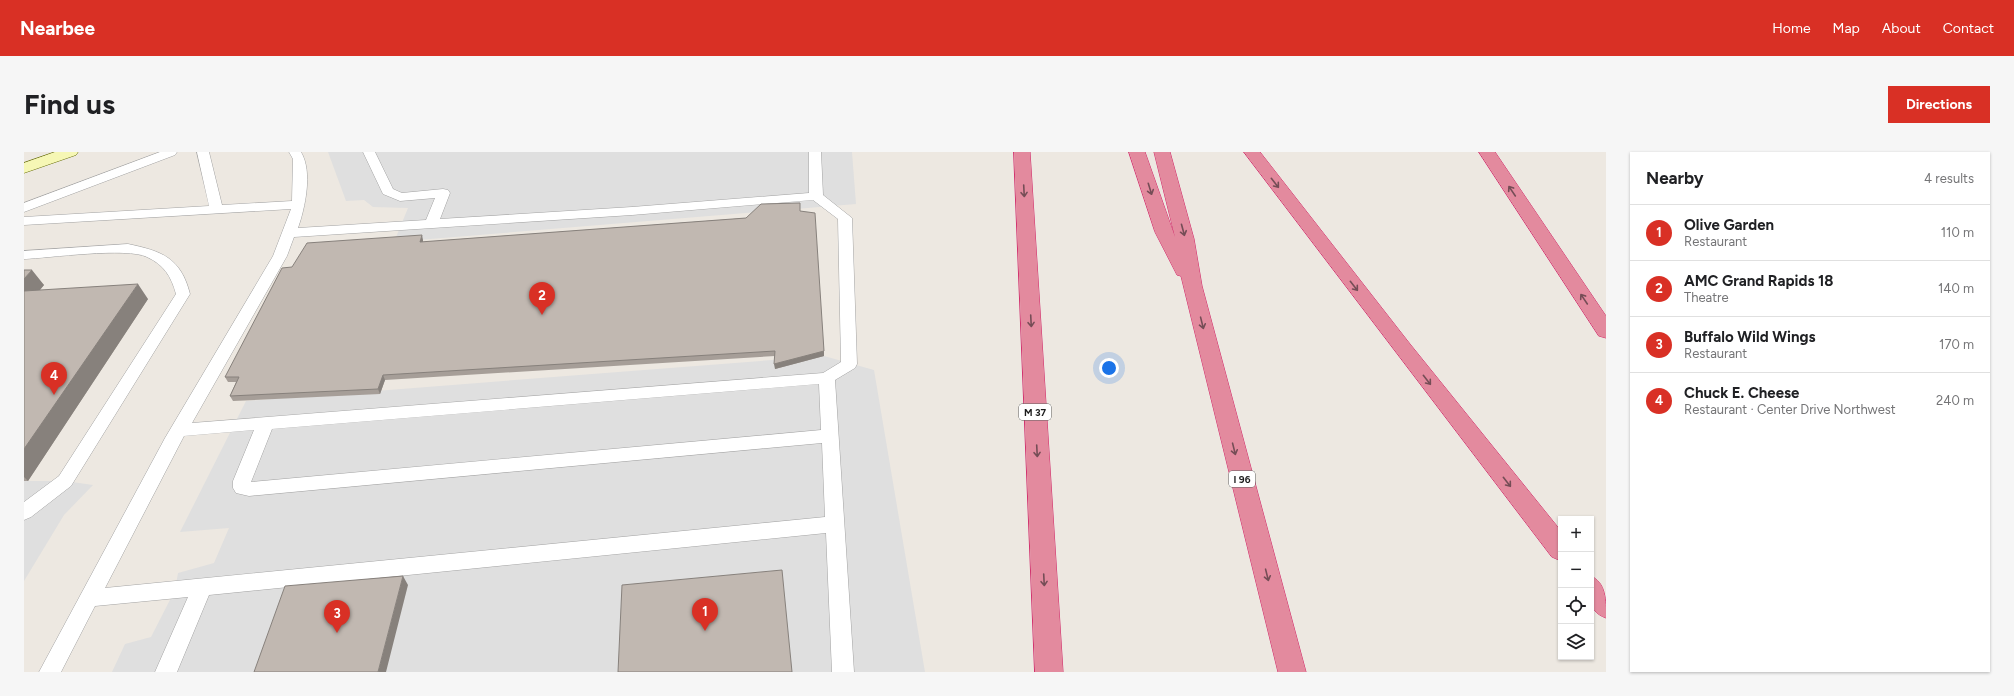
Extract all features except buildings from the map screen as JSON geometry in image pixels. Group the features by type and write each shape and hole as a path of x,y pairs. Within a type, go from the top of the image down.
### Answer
{"highway":[{"name":"M 37","path":"1022,152 1049,672"},
{"name":"I 96","path":"1137,152 1164,232 1192,286 1292,672"},
{"path":"1162,152 1185,239 1192,286"},
{"path":"1252,152 1402,349 1558,546"},
{"path":"1486,152 1606,331"},
{"path":"1592,588 1606,606"}],"street":[{"path":"24,168 70,152"}],"lane":[{"path":"24,208 171,152"},
{"path":"203,152 216,210"},
{"path":"50,672 179,430 280,256 298,210 300,179 299,159 295,152"},
{"path":"369,152 388,191 400,197 443,193 432,223"},
{"path":"815,152 816,196"},
{"path":"179,430 827,378 849,364 845,218 816,196 696,206 289,232"},
{"path":"24,221 298,205"},
{"path":"24,255 128,248 151,253 167,264 179,278 183,294 65,481 24,512"},
{"path":"827,378 843,672"},
{"path":"266,423 242,481 242,488 249,489 830,436"},
{"path":"89,598 202,588 835,524"},
{"path":"166,672 202,588"}],"shaded area":[{"path":"328,152 852,152 856,204 394,242 408,208 373,207 364,200 346,201"},
{"path":"824,356 874,370 925,672 112,672 125,644 151,637 175,590 178,573 214,563 229,528 180,532 246,401"},
{"path":"24,481 65,481 93,485 64,515 24,581"}],"place":[{"name":"AMC Grand Rapids 18","path":"542,315"},
{"name":"Chuck E. Cheese","path":"54,395"},
{"name":"Olive Garden","path":"705,631"},
{"name":"Buffalo Wild Wings","path":"337,633"}]}
